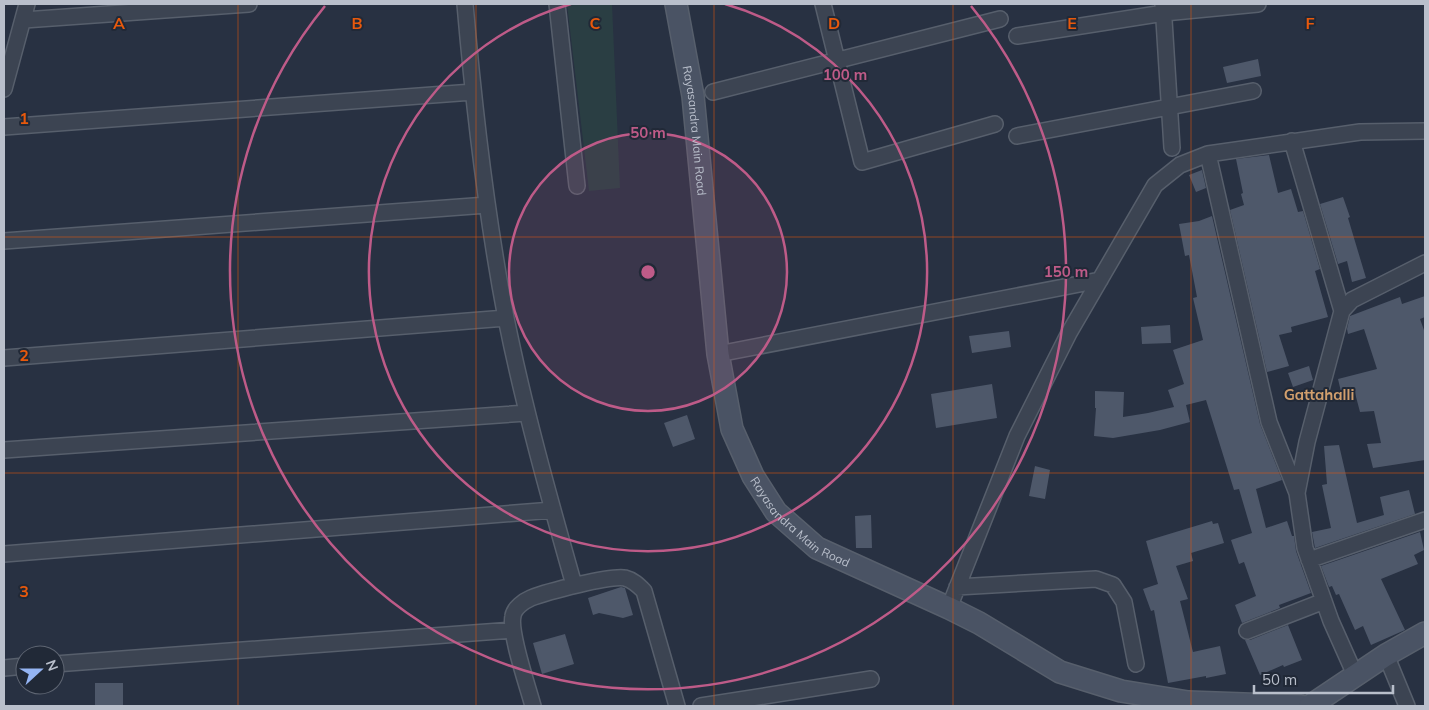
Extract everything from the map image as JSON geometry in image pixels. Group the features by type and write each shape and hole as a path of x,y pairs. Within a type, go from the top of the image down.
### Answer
{"street":[{"path":"4,89 27,4"},
{"path":"24,20 250,4"},
{"path":"465,4 473,92 487,205 506,318 527,413 574,585"},
{"path":"558,4 577,186"},
{"name":"Rayasandra Main Road","path":"676,4 694,96 718,354 732,429 753,476 776,512 817,548 949,608 1060,672 1121,691 1188,702 1301,706"},
{"path":"823,4 862,162 995,124"},
{"path":"1017,36 1163,8 1258,4"},
{"path":"1163,8 1172,148"},
{"path":"714,92 1000,19"},
{"path":"4,127 473,92"},
{"path":"1017,136 1253,92"},
{"path":"949,608 1017,436 1069,333 1155,185 1180,165 1208,154 1360,132 1425,131"},
{"path":"1292,141 1342,311"},
{"path":"1208,154 1269,422 1297,493 1305,548 1309,560 1356,677"},
{"path":"4,241 487,205"},
{"path":"1297,493 1307,442 1342,311 1352,300 1425,263"},
{"path":"718,354 1100,280"},
{"path":"4,358 506,318"},
{"path":"4,450 527,413"},
{"path":"4,554 553,510"},
{"path":"1309,560 1425,520"},
{"path":"534,706 513,630 513,616 516,608 530,598 574,585 623,577 633,581 644,591 677,706"},
{"path":"957,587 1096,579 1113,586 1124,602 1136,664"},
{"path":"1247,631 1324,601"},
{"path":"65,663 513,630"},
{"path":"1310,706 1356,677 1386,655 1425,633"},
{"path":"1386,655 1406,706"},
{"path":"701,706 871,679"}],"green space":[{"path":"567,4 612,4 620,188 589,191"}],"building":[{"path":"1258,59 1261,76 1227,83 1223,67"},
{"path":"1269,155 1278,193 1291,189 1298,212 1303,211 1320,269 1315,271 1328,317 1291,327 1292,332 1279,335 1289,366 1267,372 1230,210 1244,205 1236,159"},
{"path":"1202,170 1206,188 1196,192 1189,175"},
{"path":"1343,197 1366,278 1352,282 1347,261 1338,264 1320,204"},
{"path":"1212,216 1260,424 1282,480 1256,489 1266,528 1287,521 1292,536 1294,536 1296,551 1311,593 1279,605 1280,608 1242,623 1235,605 1256,596 1244,562 1239,564 1231,540 1252,533 1239,489 1234,490 1206,400 1186,405 1190,422 1160,430 1113,438 1094,436 1095,391 1124,392 1123,417 1174,407 1168,390 1184,384 1173,350 1203,340 1193,298 1197,297 1189,255 1185,256 1179,224 1199,221"},
{"path":"1425,296 1425,317 1420,319 1425,333 1425,460 1373,468 1367,444 1381,443 1374,411 1360,412 1355,393 1342,396 1338,379 1377,369 1364,329 1348,334 1347,329 1350,316 1400,297 1402,304"},
{"path":"1170,325 1171,343 1142,344 1141,327"},
{"path":"1009,331 1011,347 972,353 969,336"},
{"path":"1309,366 1313,380 1293,387 1288,373"},
{"path":"992,384 997,418 936,428 931,394"},
{"path":"687,415 695,439 673,447 664,423"},
{"path":"1339,445 1357,523 1384,515 1380,497 1409,490 1415,514 1315,548 1312,532 1331,528 1322,485 1327,484 1324,446"},
{"path":"1035,466 1050,470 1045,499 1029,496"},
{"path":"871,515 872,548 856,548 855,516"},
{"path":"1212,521 1213,524 1218,523 1224,543 1191,553 1193,561 1176,566 1188,599 1180,601 1193,652 1220,646 1226,674 1168,683 1154,610 1151,611 1143,589 1158,584 1146,541"},
{"path":"1420,532 1424,550 1414,555 1418,564 1381,579 1405,630 1371,645 1363,626 1355,630 1339,594 1336,595 1332,586 1329,587 1321,566"},
{"path":"621,587 625,588 633,615 623,618 599,613 593,615 588,598"},
{"path":"1288,625 1302,660 1284,667 1283,665 1260,675 1245,640 1250,640"},
{"path":"565,634 574,664 542,674 533,643"},
{"path":"95,683 123,683 123,706 95,706"}],"district":[{"name":"Gattahalli","path":"1319,394"}]}
